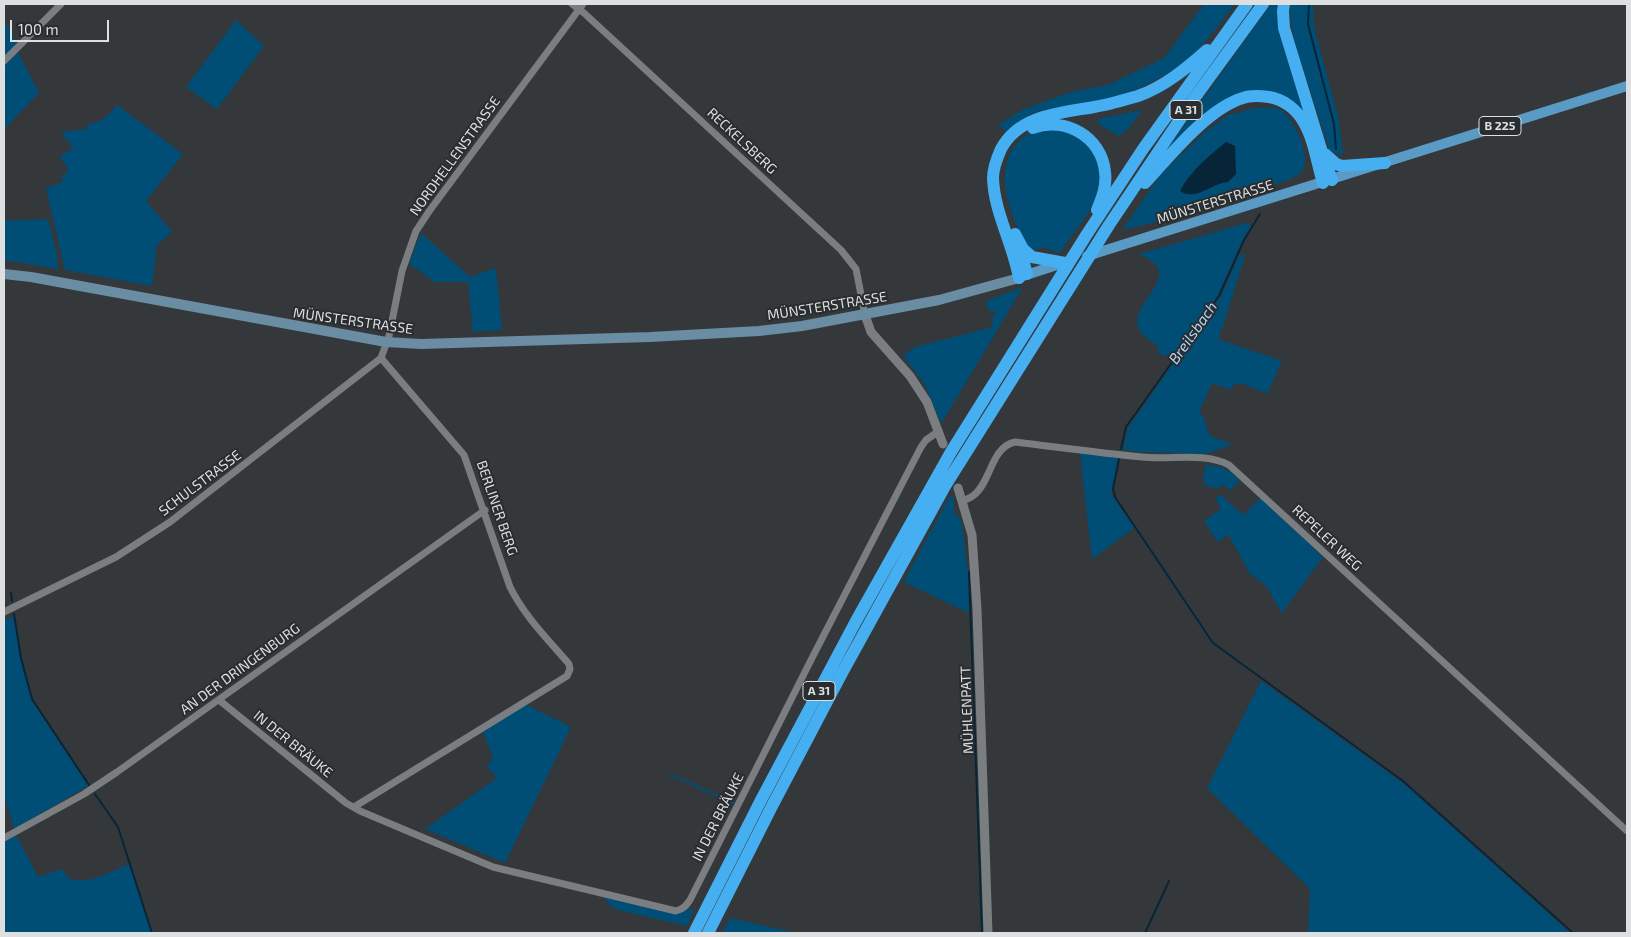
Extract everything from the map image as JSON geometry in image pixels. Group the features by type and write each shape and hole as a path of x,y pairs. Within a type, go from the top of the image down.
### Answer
{"highway":[{"name":"A 31","path":"694,933 760,802 856,621 951,452 1143,148 1247,4"},
{"name":"A 31","path":"708,933 842,673 945,486 1111,222 1193,100 1263,4"},
{"path":"1284,4 1284,28 1322,152 1328,181"},
{"path":"1023,276 1016,265 996,200 993,177 997,157 1006,140 1014,131 1050,114 1095,107 1140,95 1184,71 1224,35"},
{"path":"1111,222 1198,127 1223,107 1244,97 1276,98 1297,112 1307,130 1328,181"},
{"path":"1023,276 1002,182 1003,164 1008,150 1018,137 1034,128 1049,124 1062,125 1070,127 1087,137 1095,146 1102,158 1106,182 1089,231"},
{"path":"1322,152 1328,159 1342,166 1385,163"},
{"path":"1015,234 1023,250 1032,257 1065,263"}],"main road":[{"name":"MÜNSTERSTRASSE","path":"4,274 31,277 386,342 430,344 650,337 759,331 802,326 939,300 1065,263 1627,86"}],"street":[{"path":"4,61 61,4"},
{"name":"RECKELSBERG","path":"572,4 581,6 841,250 856,269 865,315"},
{"name":"NORDHELLENSTRASSE","path":"386,342 389,336 402,271 416,231 581,6"},
{"path":"865,315 870,332 910,376 927,402 943,444"},
{"path":"381,358 386,342"},
{"name":"BERLINER BERG","path":"354,807 567,676 570,669 569,664 529,618 516,599 464,455 381,358"},
{"name":"SCHULSTRASSE","path":"4,612 116,557 170,522 381,358"},
{"name":"IN DER BRÄUKE","path":"218,700 346,803 412,834 493,867 676,911 685,907 690,900 921,447 926,440 939,431"},
{"name":"REPELER WEG","path":"963,501 973,496 979,489 1003,448 1009,443 1015,442 1144,457 1209,458 1220,460 1229,465 1627,831"},
{"name":"MÜHLENPATT","path":"958,488 972,535 977,609 988,933"},
{"name":"AN DER DRINGENBURG","path":"4,838 84,794 485,510"}],"shaded area":[{"path":"1204,4 1235,4 1196,52 1160,78 1110,98 1031,114 1007,132 998,125 1024,109 1071,92 1108,85 1164,58"},
{"path":"1271,4 1280,4 1305,117 1255,92 1168,148"},
{"path":"1290,4 1313,4 1314,27 1339,121 1343,153 1341,155 1333,153 1329,149 1296,47 1291,24"},
{"path":"236,20 264,46 217,109 186,87"},
{"path":"4,21 17,43 4,57"},
{"path":"18,52 39,93 4,129 4,66"},
{"path":"117,105 183,154 146,201 172,232 157,245 152,286 65,270 46,189 64,181 61,176 69,172 60,156 73,148 61,132 87,129 87,125 104,118"},
{"path":"1255,108 1279,109 1290,119 1299,135 1305,153 1304,167 1301,172 1285,181 1161,221 1122,230 1162,173 1204,133 1228,115","holes":["1227,142 1235,146 1235,174 1193,195 1186,180 1210,155"]},
{"path":"1142,110 1129,128 1119,136 1098,124 1098,119"},
{"path":"1053,127 1084,139 1099,161 1100,185 1093,206 1060,253 1043,247 1032,253 1016,224 1010,207 1005,174 1008,158 1016,144 1030,133"},
{"path":"1226,142 1235,146 1236,174 1228,182 1198,193 1186,194 1180,191 1194,170"},
{"path":"48,219 57,254 58,269 4,260 4,221"},
{"path":"1247,223 1251,226 1243,239 1218,295 1174,357 1158,354 1159,347 1143,335 1137,321 1139,313 1159,279 1159,272 1154,263 1139,254"},
{"path":"421,233 470,277 496,268 502,330 473,332 468,282 435,282 409,264"},
{"path":"1240,254 1245,255 1218,339 1282,361 1267,394 1240,383 1233,385 1231,390 1212,383 1199,412 1204,417 1209,435 1232,445 1205,454 1123,450 1128,428 1221,296"},
{"path":"1023,287 941,423 924,383 903,356 915,347 993,327 991,318 995,316 994,310 989,312 986,301"},
{"path":"1080,453 1118,458 1111,494 1134,528 1092,559"},
{"path":"1206,465 1224,469 1240,480 1229,491 1224,484 1217,489 1205,485 1203,476"},
{"path":"1221,495 1243,515 1260,498 1323,557 1282,613 1266,586 1250,574 1231,539 1227,535 1218,542 1204,521 1221,509 1215,498"},
{"path":"950,496 954,497 954,513 959,517 962,524 968,572 969,613 904,581"},
{"path":"13,616 20,657 31,700 88,786 14,829 4,795 4,621"},
{"path":"1261,681 1404,784 1570,933 1308,933 1310,889 1207,788"},
{"path":"525,704 571,727 505,863 425,829 497,778 487,766 493,758 482,730"},
{"path":"662,771 675,775 735,803 734,805"},
{"path":"16,835 38,877 62,869 69,878 76,880 92,879 129,864 152,933 4,933 4,842"},
{"path":"604,897 671,911 686,908 694,910 687,926 618,910 610,906"},
{"path":"730,918 796,933 722,933"}],"waterway":[{"name":"Breilsbach","path":"1309,4 1308,24 1334,124 1336,149"},
{"name":"Breilsbach","path":"1121,449 1126,427 1219,296 1244,240 1260,214"},
{"path":"1119,459 1113,489 1115,497 1213,643 1403,781 1573,933"},
{"path":"969,572 982,933"},
{"path":"11,593 12,601"},
{"path":"14,614 21,658 32,699 89,785"},
{"path":"95,794 118,827 152,933"},
{"path":"1145,933 1169,881"}]}
